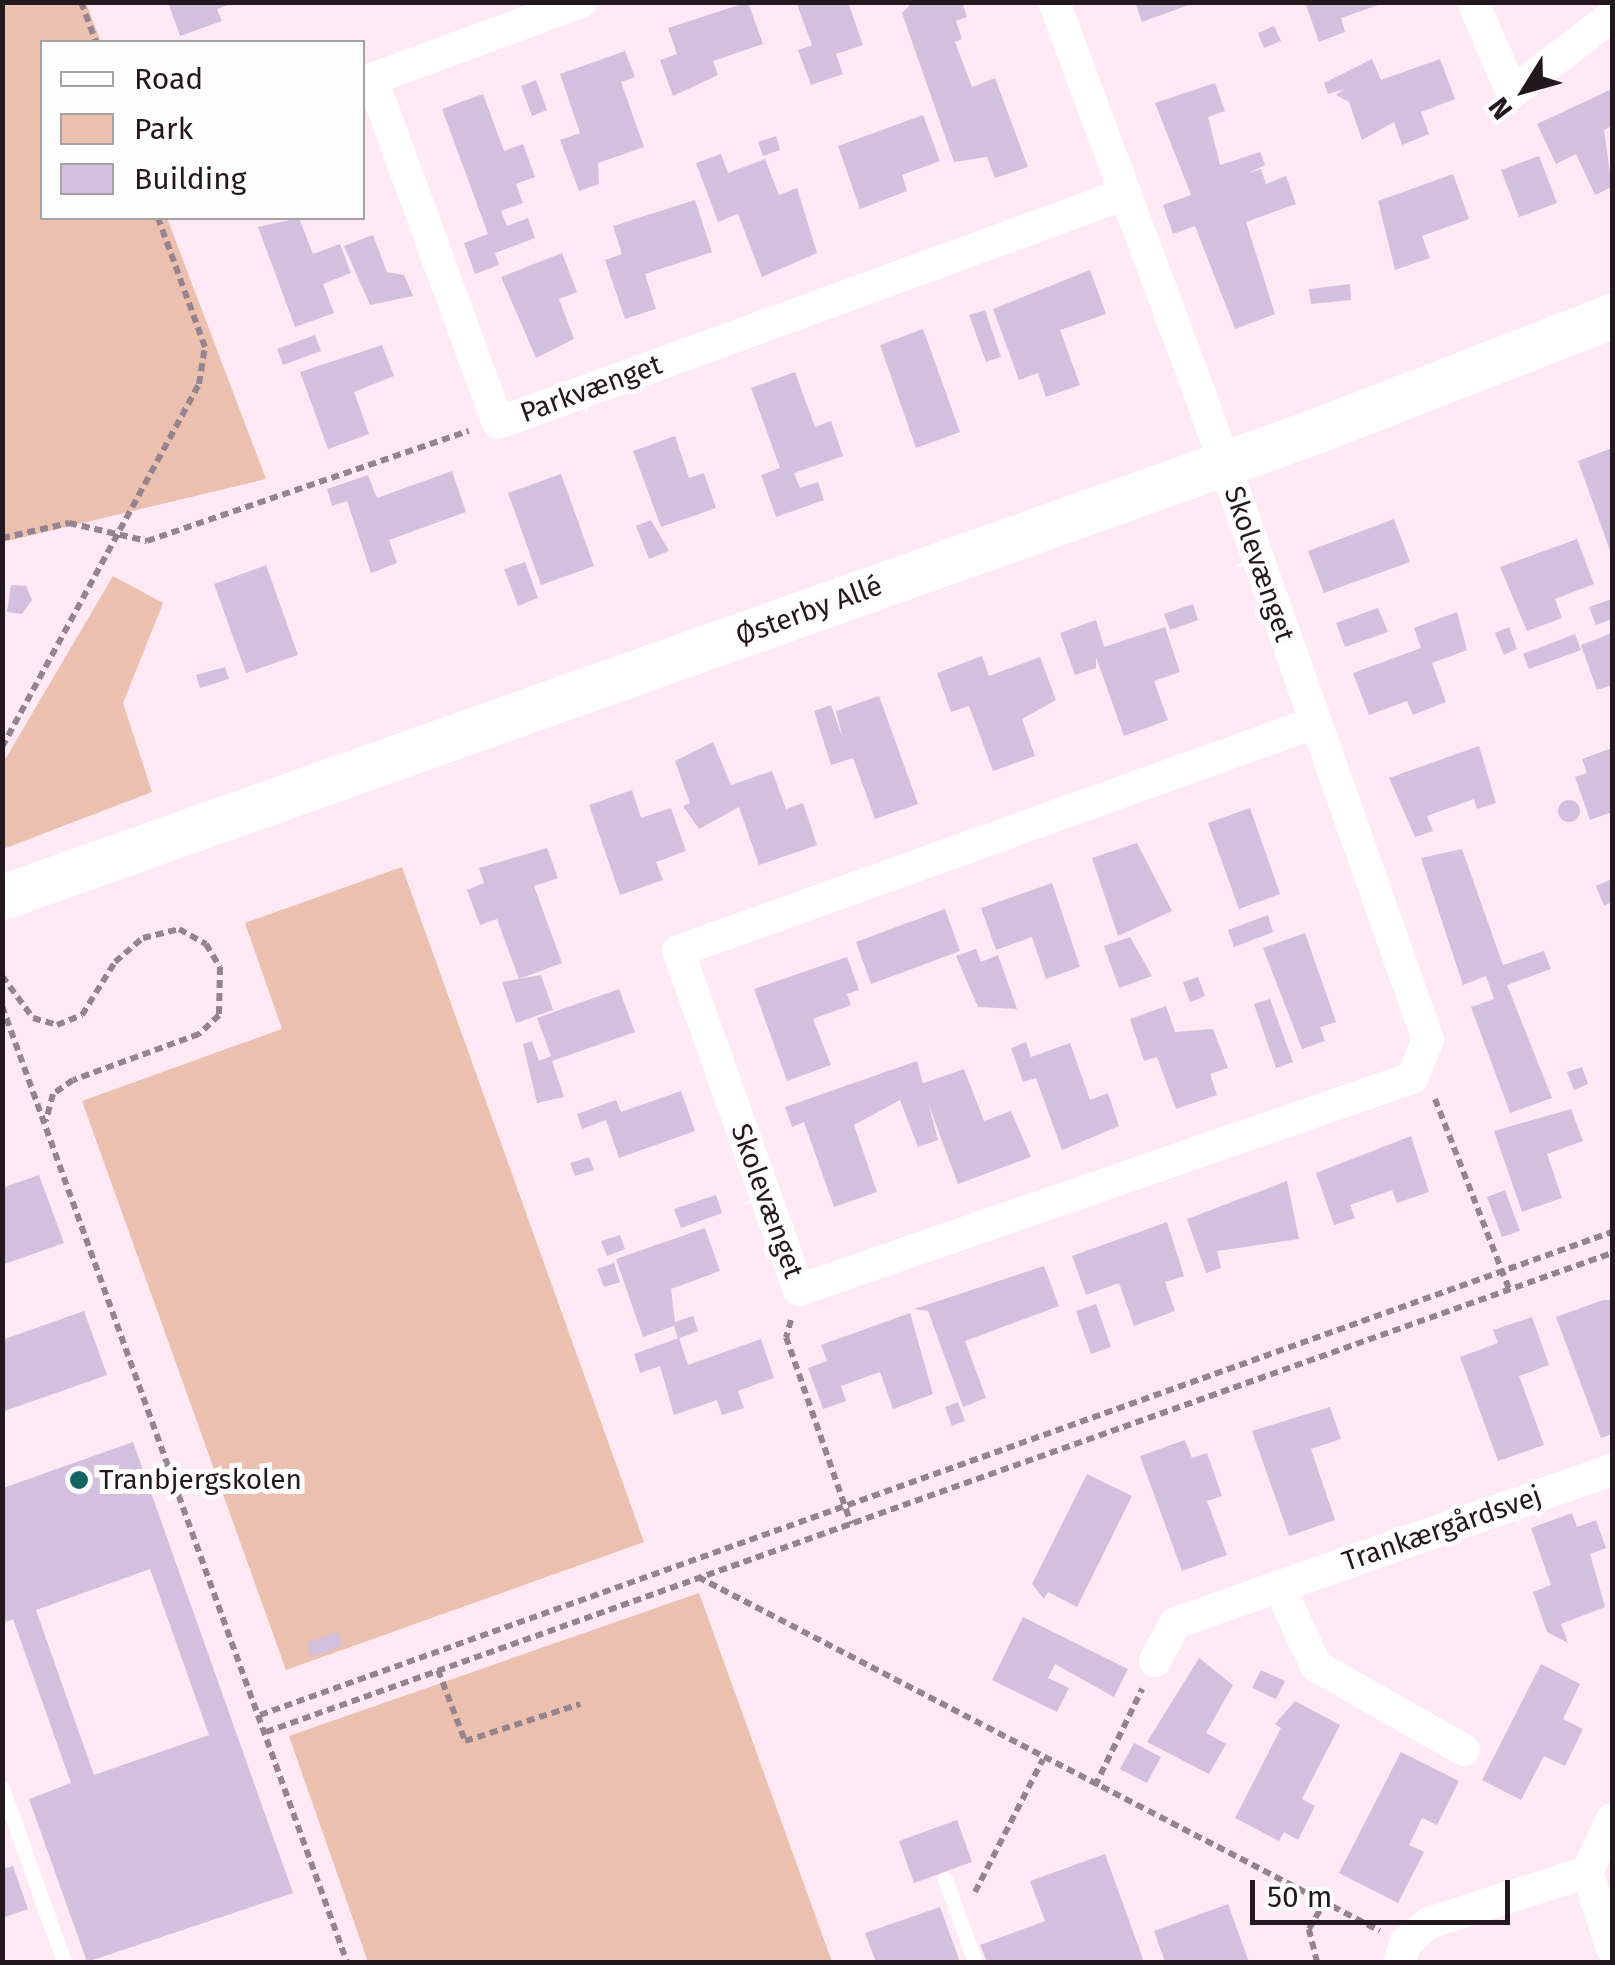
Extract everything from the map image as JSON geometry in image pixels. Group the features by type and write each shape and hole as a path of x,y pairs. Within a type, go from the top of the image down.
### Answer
{"street":[{"name":"Parkvænget","path":"581,2 372,78 498,422 1125,194"},
{"path":"1054,2 1224,462"},
{"path":"1473,2 1512,92 1612,16"},
{"name":"Østerby Allé","path":"2,897 1224,462 1612,316"},
{"name":"Skolevænget","path":"1224,462 1428,1040 1412,1078 799,1290 678,952 1314,724"},
{"name":"Trankærgårdsvej","path":"1156,1661 1175,1623 1610,1476"},
{"path":"1280,1586 1316,1666 1464,1750"},
{"path":"1612,1819 1587,1872 1612,1948"},
{"path":"1402,1953 1429,1923 1587,1872"}],"lane":[{"path":"2,1788 64,1962"},
{"path":"945,1879 975,1962"}],"path":[{"path":"81,2 95,40"},
{"path":"2,747 199,384 205,347 159,220"},
{"path":"2,538 69,523 147,541 498,422"},
{"path":"2,976 33,1018 57,1025 82,1015 143,938 179,928 206,944 220,968 219,1014 199,1034 73,1080 53,1094 46,1122"},
{"path":"2,1006 346,1962"},
{"path":"1412,1078 1442,1105 1509,1290"},
{"path":"260,1715 1612,1232"},
{"path":"266,1732 1612,1253"},
{"path":"799,1290 786,1337 850,1524"},
{"path":"697,1577 1324,1903 1402,1953"},
{"path":"1095,1787 1156,1661"},
{"path":"438,1670 465,1741 580,1704"},
{"path":"952,1904 974,1895 1043,1759"},
{"path":"1317,1962 1309,1929 1324,1903"}],"green space":[{"path":"2,3 86,3 100,40 40,40 40,220 168,220 266,479 3,542"},
{"path":"113,576 163,603 123,703 152,792 3,849 3,763"},
{"path":"402,867 644,1542 286,1670 82,1101 282,1029 245,923"},
{"path":"699,1593 832,1962 368,1962 289,1736"}],"building":[{"path":"168,2 233,3 217,9 222,21 180,36"},
{"path":"748,2 763,44 713,61 718,75 673,96 660,60 677,54 668,28"},
{"path":"796,2 848,2 863,45 836,54 843,74 811,85 798,50 812,45"},
{"path":"913,2 962,2 967,17 956,21 962,39 955,42 972,87 995,78 1028,167 995,178 987,157 954,162 902,13"},
{"path":"1135,2 1194,2 1194,3 1142,22"},
{"path":"1305,2 1384,3 1341,18 1345,32 1319,42"},
{"path":"1274,26 1281,41 1264,48 1258,33"},
{"path":"625,51 635,77 621,82 644,147 598,163 599,184 579,191 560,140 580,133 560,74"},
{"path":"1372,59 1381,80 1440,59 1455,99 1421,112 1429,134 1402,145 1394,122 1362,140 1349,102 1336,95 1344,89 1328,94 1324,83"},
{"path":"536,80 547,110 532,116 521,86"},
{"path":"1215,83 1225,111 1208,117 1220,165 1260,152 1265,165 1247,174 1261,169 1266,184 1286,176 1296,204 1246,222 1275,314 1235,329 1195,226 1173,234 1163,205 1191,195 1155,103"},
{"path":"1612,89 1612,126 1604,130 1612,187 1595,195 1576,154 1556,164 1537,124"},
{"path":"483,94 504,151 523,144 535,177 516,184 523,203 501,211 507,226 528,218 535,238 495,253 499,265 475,274 464,243 488,234 442,109"},
{"path":"923,115 940,161 902,175 907,191 860,209 838,146"},
{"path":"776,136 780,150 763,156 758,142"},
{"path":"721,154 728,173 765,159 779,195 797,188 817,253 762,277 738,214 718,222 696,163"},
{"path":"1539,156 1557,203 1519,217 1501,170"},
{"path":"1453,174 1469,219 1422,236 1430,258 1395,270 1378,201"},
{"path":"695,200 712,252 645,274 656,309 625,319 605,260 622,254 613,226"},
{"path":"300,220 313,254 340,244 351,273 323,284 334,313 295,327 258,227"},
{"path":"373,235 387,272 404,275 413,296 370,305 344,246"},
{"path":"562,253 577,292 559,299 574,339 536,358 501,277"},
{"path":"1090,270 1106,314 1060,330 1080,385 1046,397 1038,373 1019,380 993,309"},
{"path":"1350,284 1351,300 1311,304 1309,289"},
{"path":"985,310 1001,357 986,362 969,315"},
{"path":"923,329 960,432 916,448 880,345"},
{"path":"315,335 321,351 283,365 277,349"},
{"path":"382,345 394,376 354,392 369,434 328,449 300,372"},
{"path":"795,372 815,427 831,421 843,456 794,473 800,488 818,482 824,500 776,517 761,475 780,468 751,388"},
{"path":"675,436 689,478 704,473 716,508 661,527 633,451"},
{"path":"1612,448 1612,556 1578,461"},
{"path":"452,471 466,512 389,540 397,563 371,573 347,501 332,506 327,489 368,475 377,498"},
{"path":"561,474 594,566 541,585 508,493"},
{"path":"1394,519 1410,562 1324,593 1308,551"},
{"path":"651,520 669,551 649,559 636,526"},
{"path":"1577,539 1594,584 1555,599 1562,618 1527,631 1500,567"},
{"path":"525,562 538,598 518,606 504,569"},
{"path":"266,565 298,655 246,673 214,584"},
{"path":"11,585 26,586 32,600 22,614 7,612"},
{"path":"1612,599 1612,619 1596,625 1589,607"},
{"path":"1193,604 1198,620 1170,630 1164,614"},
{"path":"1378,608 1388,632 1345,647 1336,623"},
{"path":"1457,612 1467,650 1432,663 1446,702 1413,715 1407,701 1369,715 1353,673 1421,648 1414,628"},
{"path":"1096,620 1104,647 1165,627 1180,672 1154,681 1168,720 1124,736 1096,657 1096,668 1075,675 1060,633"},
{"path":"1509,627 1517,649 1504,655 1495,633"},
{"path":"1612,633 1612,685 1597,690 1581,645"},
{"path":"1575,634 1581,650 1529,669 1523,654"},
{"path":"982,656 989,676 1040,657 1056,700 1022,719 1035,756 993,771 969,706 951,712 937,673"},
{"path":"225,667 229,679 200,688 196,675"},
{"path":"879,696 918,804 875,819 853,758 831,765 814,711 831,705 843,739 836,711"},
{"path":"713,742 731,785 772,771 786,809 803,803 817,845 759,865 739,807 699,829 683,806 690,803 675,761"},
{"path":"1479,746 1496,803 1477,809 1474,799 1427,816 1433,831 1415,837 1389,778"},
{"path":"1612,748 1612,812 1590,820 1575,777 1587,773 1582,759"},
{"path":"632,790 641,818 671,808 686,851 656,862 663,880 620,895 589,805"},
{"path":"1569,800 1577,803 1577,819 1569,822 1561,819 1558,811 1561,803"},
{"path":"1250,808 1280,894 1239,909 1208,823"},
{"path":"1137,843 1172,911 1118,936 1092,858"},
{"path":"547,848 558,878 534,886 562,963 519,979 497,919 480,925 467,890 484,883 479,868"},
{"path":"1462,849 1503,965 1544,951 1551,969 1507,985 1552,1098 1510,1113 1471,1007 1494,999 1486,976 1463,985 1421,858"},
{"path":"1612,879 1612,902 1604,906 1596,886"},
{"path":"1052,883 1080,967 1046,979 1032,937 996,950 981,908"},
{"path":"945,909 960,951 871,984 856,942"},
{"path":"1268,915 1273,932 1234,947 1228,930"},
{"path":"1305,933 1336,1022 1320,1027 1325,1041 1302,1049 1263,948"},
{"path":"1130,937 1152,976 1119,988 1104,946"},
{"path":"976,949 981,962 998,955 1017,1009 978,1007 956,956"},
{"path":"847,957 859,990 847,994 851,1005 813,1019 831,1065 787,1081 754,989"},
{"path":"541,975 553,1010 516,1023 502,982"},
{"path":"1198,977 1205,996 1190,1002 1183,982"},
{"path":"619,989 635,1032 552,1061 564,1097 537,1103 523,1044 532,1041 539,1061 551,1056 537,1018"},
{"path":"1270,999 1293,1062 1276,1068 1254,1004"},
{"path":"1166,1006 1175,1032 1213,1029 1228,1068 1210,1074 1217,1095 1176,1109 1157,1057 1144,1061 1130,1019"},
{"path":"1026,1042 1031,1057 1070,1043 1090,1100 1108,1093 1119,1126 1062,1150 1036,1078 1023,1082 1011,1048"},
{"path":"917,1061 938,1140 918,1147 900,1100 854,1125 877,1192 834,1207 804,1122 792,1127 785,1107"},
{"path":"1582,1067 1588,1084 1574,1090 1567,1072"},
{"path":"964,1069 984,1121 1011,1111 1031,1157 958,1184 921,1084"},
{"path":"681,1091 695,1131 619,1158 606,1120 582,1129 577,1114 616,1100 621,1112"},
{"path":"1571,1109 1583,1141 1547,1154 1562,1198 1522,1212 1494,1131"},
{"path":"1411,1136 1429,1192 1397,1203 1392,1190 1350,1205 1355,1218 1334,1225 1316,1173"},
{"path":"589,1157 594,1170 575,1176 570,1163"},
{"path":"39,1175 64,1243 2,1265 2,1188"},
{"path":"1287,1181 1299,1239 1217,1251 1221,1268 1206,1273 1187,1219"},
{"path":"1505,1190 1520,1231 1502,1237 1487,1197"},
{"path":"716,1195 722,1213 681,1228 674,1209"},
{"path":"1167,1222 1184,1276 1165,1282 1175,1311 1134,1326 1119,1283 1086,1295 1072,1256"},
{"path":"705,1228 720,1271 671,1289 675,1322 693,1316 698,1331 678,1339 674,1326 643,1337 616,1259"},
{"path":"620,1235 625,1249 607,1256 601,1241"},
{"path":"614,1263 620,1282 604,1287 597,1269"},
{"path":"1044,1266 1059,1306 965,1341 986,1398 963,1407 928,1311 914,1309"},
{"path":"1612,1300 1612,1434 1601,1438 1556,1317"},
{"path":"1096,1304 1111,1347 1091,1354 1076,1311"},
{"path":"84,1311 107,1375 2,1412 2,1340"},
{"path":"910,1313 933,1394 893,1409 880,1372 841,1386 846,1401 823,1409 808,1368 827,1361 821,1345"},
{"path":"1532,1317 1549,1365 1519,1376 1544,1445 1498,1461 1460,1357 1498,1343 1493,1330"},
{"path":"679,1338 688,1365 761,1339 774,1378 738,1391 744,1408 722,1415 717,1400 674,1415 660,1366 640,1373 634,1354"},
{"path":"958,1402 965,1421 952,1426 945,1407"},
{"path":"1330,1407 1341,1439 1311,1449 1335,1520 1289,1536 1252,1431"},
{"path":"1185,1440 1192,1458 1207,1453 1222,1496 1207,1501 1227,1555 1182,1571 1140,1456"},
{"path":"133,1442 293,1893 87,1962 29,1799 71,1783 13,1619 3,1623 3,1488","holes":["150,1569 209,1735 94,1775 36,1610"]},
{"path":"1087,1474 1132,1496 1077,1607 1048,1592 1044,1599 1032,1584"},
{"path":"1572,1513 1577,1527 1596,1520 1606,1548 1590,1554 1605,1607 1561,1624 1568,1643 1547,1632 1533,1592 1551,1585 1531,1528"},
{"path":"1023,1617 1128,1669 1114,1697 1055,1664 1048,1678 1069,1688 1057,1712 992,1680"},
{"path":"337,1632 342,1646 311,1657 307,1643"},
{"path":"1199,1658 1233,1685 1206,1733 1226,1744 1209,1774 1147,1742"},
{"path":"1541,1664 1580,1684 1563,1719 1583,1729 1565,1766 1544,1756 1521,1800 1482,1780"},
{"path":"1261,1670 1285,1681 1276,1699 1252,1688"},
{"path":"1295,1701 1340,1725 1302,1799 1315,1806 1298,1840 1284,1832 1279,1841 1235,1818 1281,1728 1275,1724"},
{"path":"1134,1743 1161,1757 1147,1783 1120,1769"},
{"path":"1401,1752 1459,1781 1437,1825 1422,1818 1409,1845 1424,1852 1398,1903 1339,1873"},
{"path":"957,1820 972,1862 914,1883 899,1841"},
{"path":"1105,1854 1144,1962 987,1962 980,1945 1045,1921 1030,1881"},
{"path":"13,1866 28,1909 2,1918 2,1869"},
{"path":"1228,1904 1249,1962 1165,1962 1154,1931"},
{"path":"940,1907 960,1962 876,1962 865,1933"}],"place":[{"name":"Tranbjergskolen","path":"79,1480"}]}
